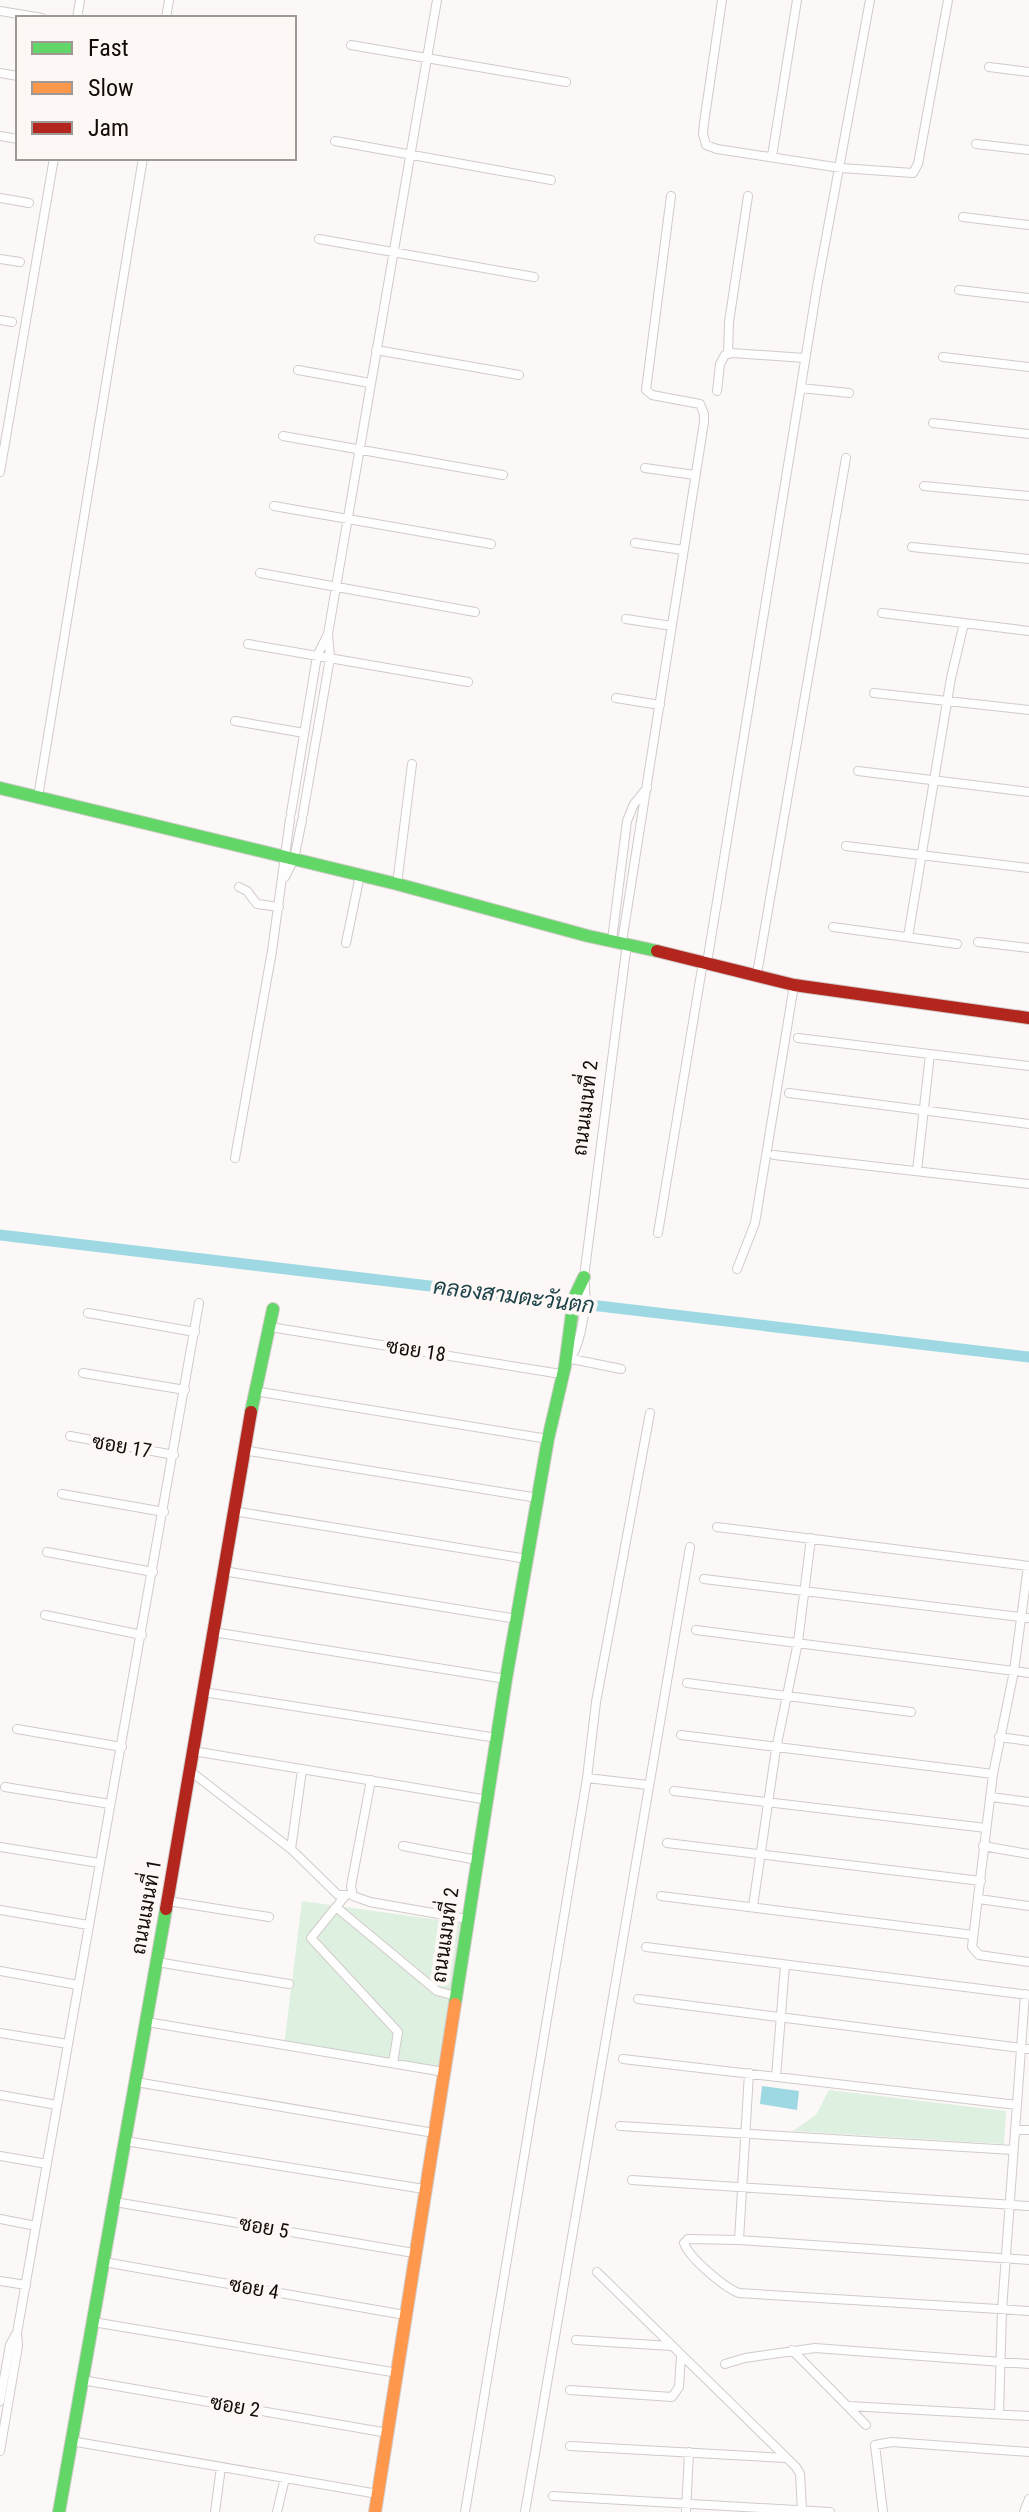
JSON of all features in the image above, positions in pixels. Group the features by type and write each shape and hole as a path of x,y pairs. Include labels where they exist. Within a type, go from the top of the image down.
{"street":[{"path":"235,1158 283,881 302,817 330,658 328,634 437,0"},
{"path":"722,0 703,134 706,145 841,168 913,173 921,153 948,0"},
{"path":"772,156 797,0"},
{"path":"658,1233 805,358 870,0"},
{"path":"0,11 30,16"},
{"path":"351,45 566,82"},
{"path":"989,67 1029,72"},
{"path":"335,141 551,180"},
{"path":"976,144 1029,150"},
{"path":"0,472 54,160"},
{"path":"38,797 143,160"},
{"path":"620,942 704,422 700,404 652,395 645,384 671,196"},
{"path":"717,391 720,364 728,354 729,322 748,196"},
{"path":"0,198 29,203"},
{"path":"963,217 1029,225"},
{"path":"319,239 534,277"},
{"path":"0,259 20,262"},
{"path":"959,290 1029,298"},
{"path":"0,320 12,322"},
{"path":"376,350 519,375"},
{"path":"728,354 805,358"},
{"path":"943,357 1029,367"},
{"path":"298,370 370,383"},
{"path":"801,388 849,393"},
{"path":"933,423 1029,434"},
{"path":"283,436 503,475"},
{"path":"757,974 846,458"},
{"path":"645,468 695,475"},
{"path":"924,486 1029,496"},
{"path":"274,506 491,544"},
{"path":"635,543 683,550"},
{"path":"912,547 1029,559"},
{"path":"260,573 475,612"},
{"path":"882,613 1029,631"},
{"path":"626,619 672,626"},
{"path":"908,937 964,623"},
{"path":"289,858 291,816 317,656 328,634"},
{"path":"248,644 468,682"},
{"path":"874,693 1029,710"},
{"path":"616,698 660,705"},
{"path":"235,721 304,733"},
{"path":"397,884 412,764"},
{"path":"858,771 1029,792"},
{"path":"620,942 627,821 634,804 647,787"},
{"path":"0,788 397,884 794,985 1029,1018"},
{"path":"846,846 1029,868"},
{"path":"346,943 360,875"},
{"path":"239,887 247,891 257,904 279,907"},
{"path":"833,927 957,944"},
{"name":"ถนนเมนที่ 2","path":"375,2512 506,1679 548,1439 584,1277 620,942"},
{"path":"978,942 1029,948"},
{"path":"737,1269 755,1223 794,985"},
{"path":"798,1038 1029,1066"},
{"path":"917,1171 930,1054"},
{"path":"789,1093 1029,1124"},
{"path":"774,1155 1029,1184"},
{"path":"0,2451 9,2345 17,2333 26,2285 199,1303"},
{"name":"ถนนเมนที่ 1","path":"59,2512 168,1901 243,1450 273,1309"},
{"path":"88,1313 195,1332"},
{"name":"ซอย 18","path":"270,1327 621,1369"},
{"path":"83,1373 185,1390"},
{"path":"254,1391 548,1439"},
{"path":"465,2512 587,1778 596,1702 650,1413"},
{"name":"ซอย 17","path":"70,1436 174,1455"},
{"path":"243,1450 538,1498"},
{"path":"62,1494 164,1512"},
{"path":"233,1511 527,1559"},
{"path":"717,1527 1029,1566 1025,1618 993,1774 972,1947 979,1955 1029,1962"},
{"path":"753,1906 776,1749 798,1642 811,1538"},
{"path":"525,2512 690,1547"},
{"path":"47,1552 153,1572"},
{"path":"223,1571 517,1619"},
{"path":"704,1579 1025,1618"},
{"path":"45,1615 142,1635"},
{"path":"696,1630 1029,1673"},
{"path":"213,1632 506,1679"},
{"path":"687,1683 911,1712"},
{"path":"203,1692 497,1738"},
{"path":"17,1729 122,1747"},
{"path":"681,1735 993,1774"},
{"path":"999,1737 1029,1741"},
{"path":"193,1751 488,1800"},
{"path":"291,1849 302,1770"},
{"path":"190,1771 291,1849 338,1895 348,1894 356,1899 467,1919"},
{"path":"587,1778 648,1785"},
{"path":"371,1780 348,1894 311,1938 398,2032 393,2063"},
{"path":"5,1787 110,1804"},
{"path":"674,1791 986,1828"},
{"path":"991,1797 1029,1802"},
{"path":"667,1843 981,1881"},
{"path":"403,1846 477,1860"},
{"path":"983,1846 1029,1854"},
{"path":"0,1847 99,1863"},
{"path":"661,1896 973,1935"},
{"path":"979,1899 1029,1906"},
{"path":"168,1901 269,1917"},
{"path":"336,1907 437,1991 456,1996"},
{"path":"0,1910 88,1925"},
{"path":"646,1947 1027,1995 1025,2048 1009,2205 999,2414"},
{"path":"157,1962 289,1984"},
{"path":"776,2077 785,1965"},
{"path":"0,1971 78,1985"},
{"path":"638,1999 1025,2048"},
{"path":"147,2022 444,2072"},
{"path":"0,2033 68,2044"},
{"path":"623,2059 1017,2105"},
{"path":"739,2240 749,2073"},
{"path":"136,2082 434,2133"},
{"path":"0,2095 57,2105"},
{"path":"620,2126 1013,2150"},
{"path":"1015,2130 1029,2130"},
{"path":"125,2141 424,2189"},
{"path":"0,2156 47,2164"},
{"path":"632,2180 1029,2206"},
{"name":"ซอย 5","path":"115,2202 414,2253"},
{"path":"0,2219 36,2226"},
{"path":"1029,2260 739,2240 696,2238 684,2243 686,2251 731,2290 739,2293 1029,2311"},
{"name":"ซอย 4","path":"104,2262 405,2315"},
{"path":"597,2272 787,2458 800,2474 802,2510"},
{"path":"0,2281 26,2285"},
{"path":"93,2322 398,2373"},
{"path":"576,2340 672,2346"},
{"path":"725,2364 745,2358 815,2348 1029,2364"},
{"path":"792,2350 866,2425"},
{"path":"570,2390 672,2397 679,2387 681,2356"},
{"name":"ซอย 2","path":"82,2380 388,2433"},
{"path":"849,2406 1029,2416"},
{"path":"71,2441 378,2494"},
{"path":"883,2512 875,2445 892,2442 1029,2452"},
{"path":"570,2446 787,2458"},
{"path":"686,2508 689,2452"},
{"path":"215,2512 221,2467"},
{"path":"277,2512 285,2478"},
{"path":"553,2496 686,2508 830,2512"},
{"path":"1024,2512 1029,2499"}],"green space":[{"path":"302,1901 468,1924 444,2070 284,2046"},
{"path":"829,2090 1006,2111 1004,2144 793,2131 816,2115"}],"water":[{"path":"762,2086 799,2091 797,2110 760,2104"}],"waterway":[{"name":"คลองสามตะวันตก","path":"0,1235 1029,1357"}],"traffic: fast":[{"path":"0,788 397,884 588,936 657,951"},
{"path":"455,2004 506,1679 548,1439 565,1366 574,1298 584,1277"},
{"path":"251,1412 273,1309"},
{"path":"59,2512 166,1909"}],"traffic: slow":[{"path":"375,2512 455,2004"}],"traffic: jam":[{"path":"657,951 794,985 1029,1018"},
{"path":"166,1909 251,1412"}]}
